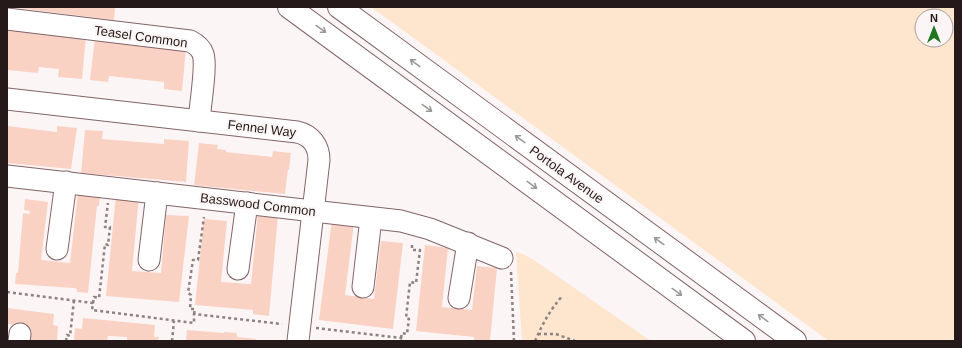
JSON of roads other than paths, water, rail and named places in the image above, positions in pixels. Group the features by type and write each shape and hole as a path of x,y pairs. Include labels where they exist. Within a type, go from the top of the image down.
{"main road":[{"path":"289,7 744,341"},
{"name":"Portola Avenue","path":"339,7 795,341"}],"street":[{"name":"Teasel Common","path":"7,19 190,41 196,44 201,50 204,60 199,120"},
{"name":"Fennel Way","path":"7,99 297,132 309,137 317,147 319,155 313,211 306,334"},
{"name":"Basswood Common","path":"7,176 401,221 468,244 506,265"},
{"path":"57,250 66,182"},
{"path":"149,260 157,193"},
{"path":"238,269 247,203"},
{"path":"364,287 371,218"},
{"path":"459,298 468,244"}]}
